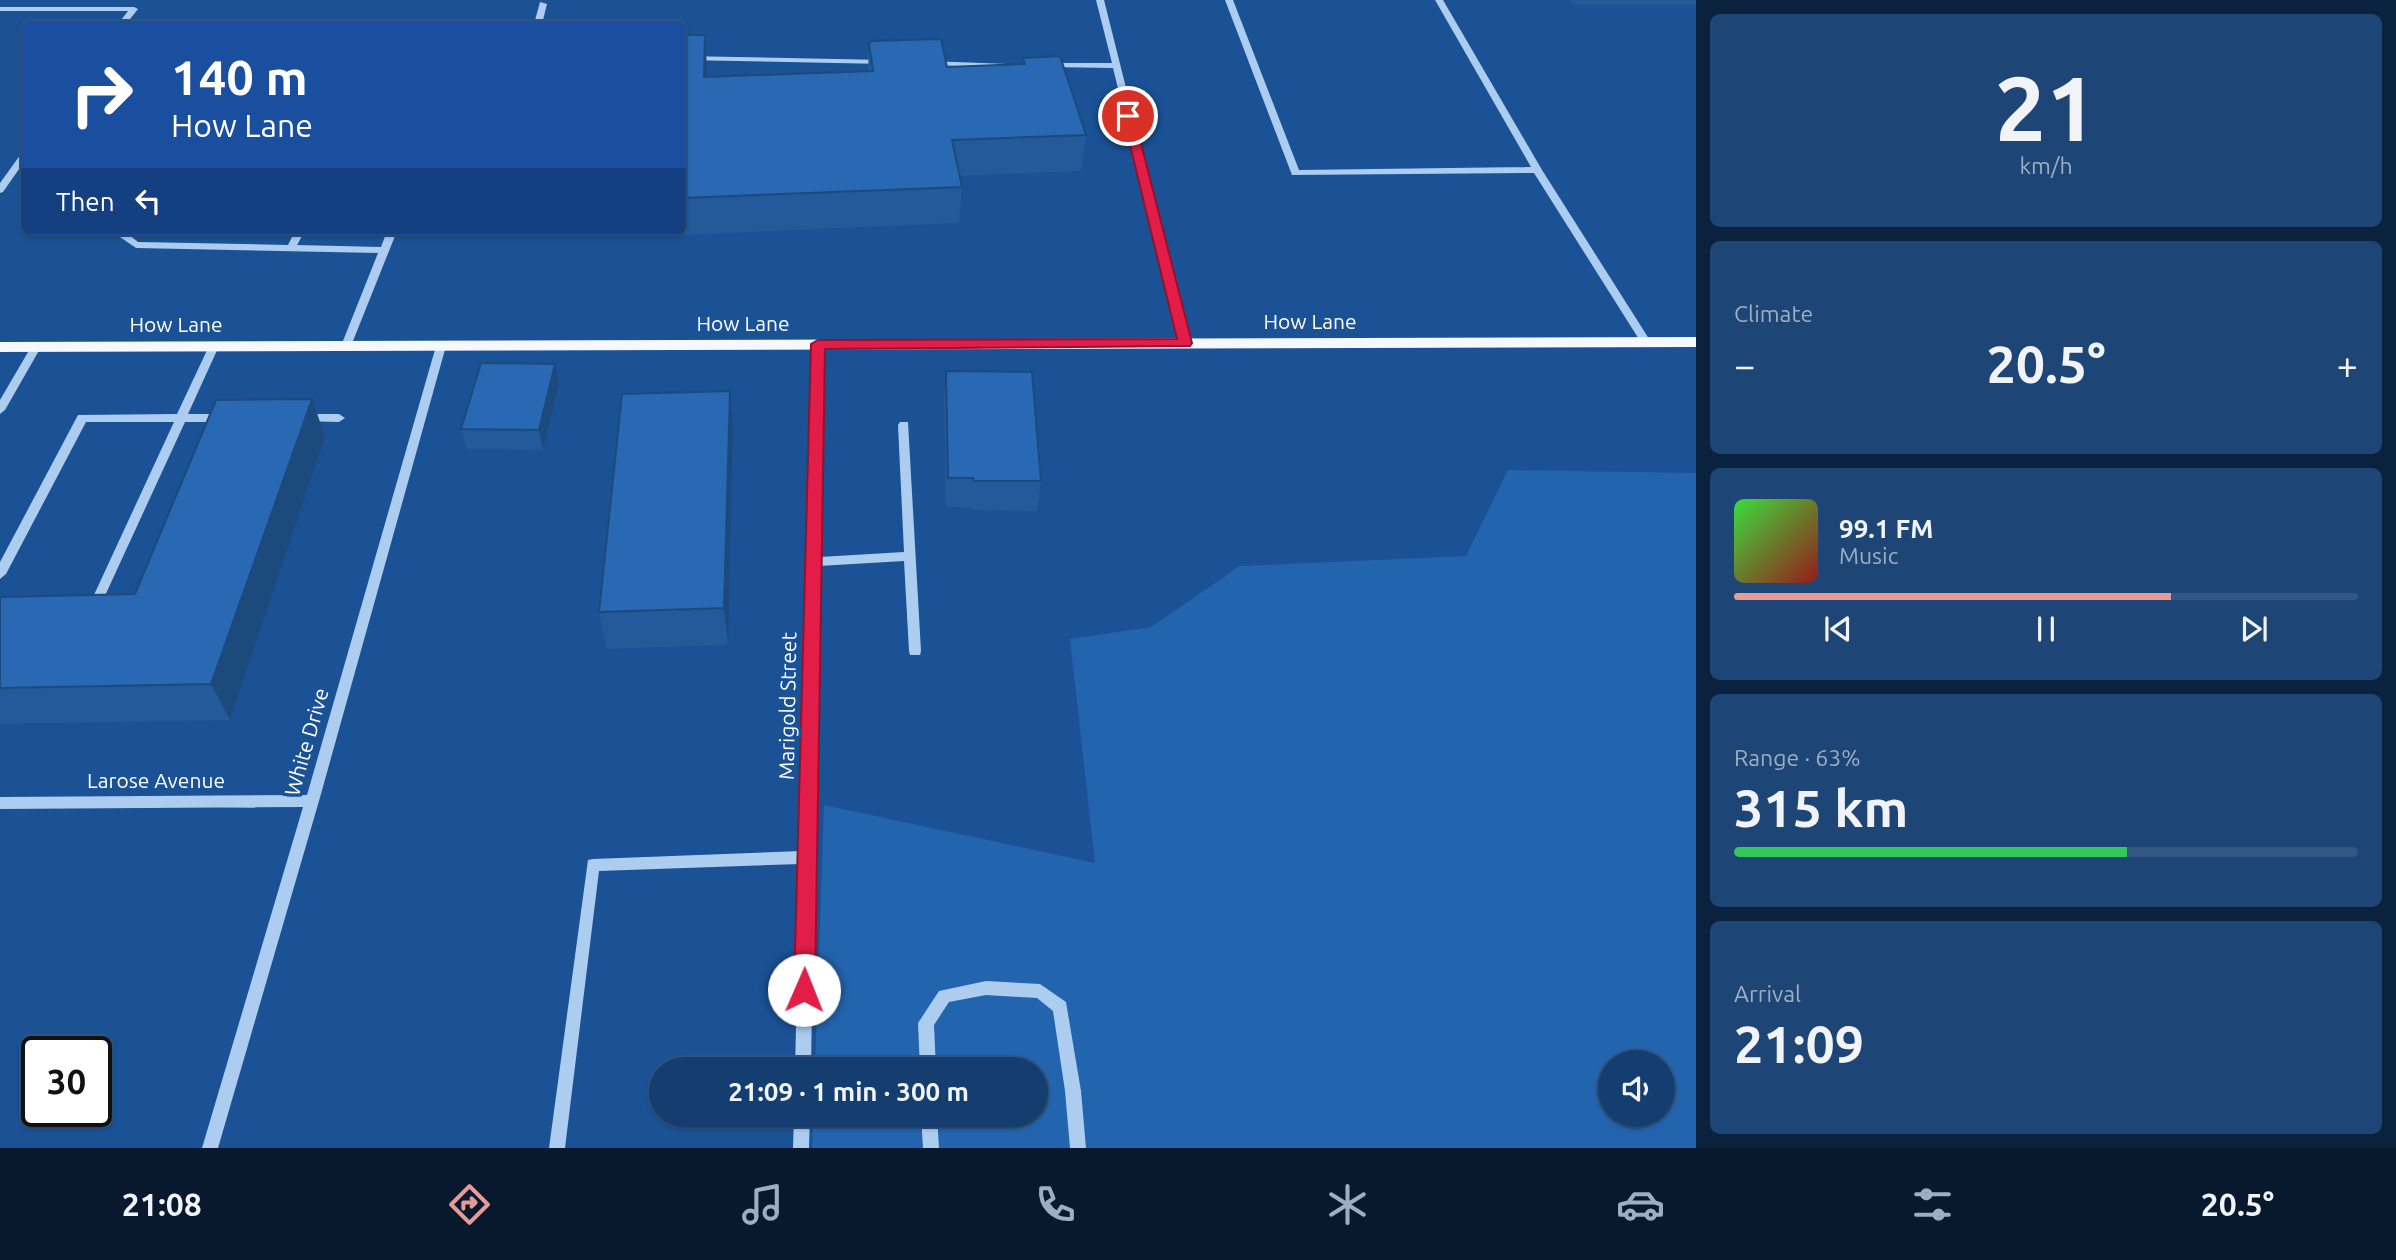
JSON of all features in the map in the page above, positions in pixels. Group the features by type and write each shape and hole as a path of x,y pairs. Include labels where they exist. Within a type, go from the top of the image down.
{"main road":[{"name":"How Lane","path":"0,347 1696,342"}],"street":[{"path":"1100,0 1185,343"},
{"path":"1439,0 1538,170"},
{"path":"539,21 543,4"},
{"path":"0,9 134,9 124,21"},
{"path":"686,58 894,62"},
{"path":"921,63 1017,66"},
{"path":"1040,66 1116,65"},
{"path":"0,190 21,160"},
{"path":"123,235 136,245 384,250"},
{"path":"291,248 297,235"},
{"path":"346,346 390,235"},
{"name":"Marigold Street","path":"803,1057 818,344"},
{"path":"76,618 89,619 214,346"},
{"name":"White Drive","path":"210,1148 312,802 441,346"},
{"path":"0,410 36,347"},
{"path":"0,574 82,418 235,418"},
{"path":"287,418 339,418"},
{"path":"904,425 915,652"},
{"path":"814,562 910,556"},
{"name":"Larose Avenue","path":"0,803 312,802"},
{"path":"927,1057 926,1023 944,996 986,988 1040,991 1060,1007 1073,1091 1078,1148"},
{"path":"801,1148 802,1127"},
{"path":"930,1127 931,1148"}],"lane":[{"path":"1229,0 1295,173 1538,170 1646,342"},
{"path":"558,1148 593,865 807,857"}],"shaded area":[{"path":"1508,470 1696,473 1696,1148 812,1148 813,1127 1048,1127 1048,1057 815,1057 824,805 1095,863 1070,639 1151,627 1240,566 1466,556"}],"building":[{"path":"686,35 705,35 704,77 873,71 869,43 872,41 941,39 947,67 1025,64 1023,58 1060,56 1086,135 952,140 962,187 686,198"},
{"path":"481,363 555,364 539,430 461,429"},
{"path":"946,371 1032,372 1041,481 974,481 973,478 948,478"},
{"path":"730,391 724,608 599,612 622,394"},
{"path":"312,399 211,684 0,688 0,597 135,594 216,400"}],"route":[{"path":"804,990 818,344 1185,343 1128,116"}]}
